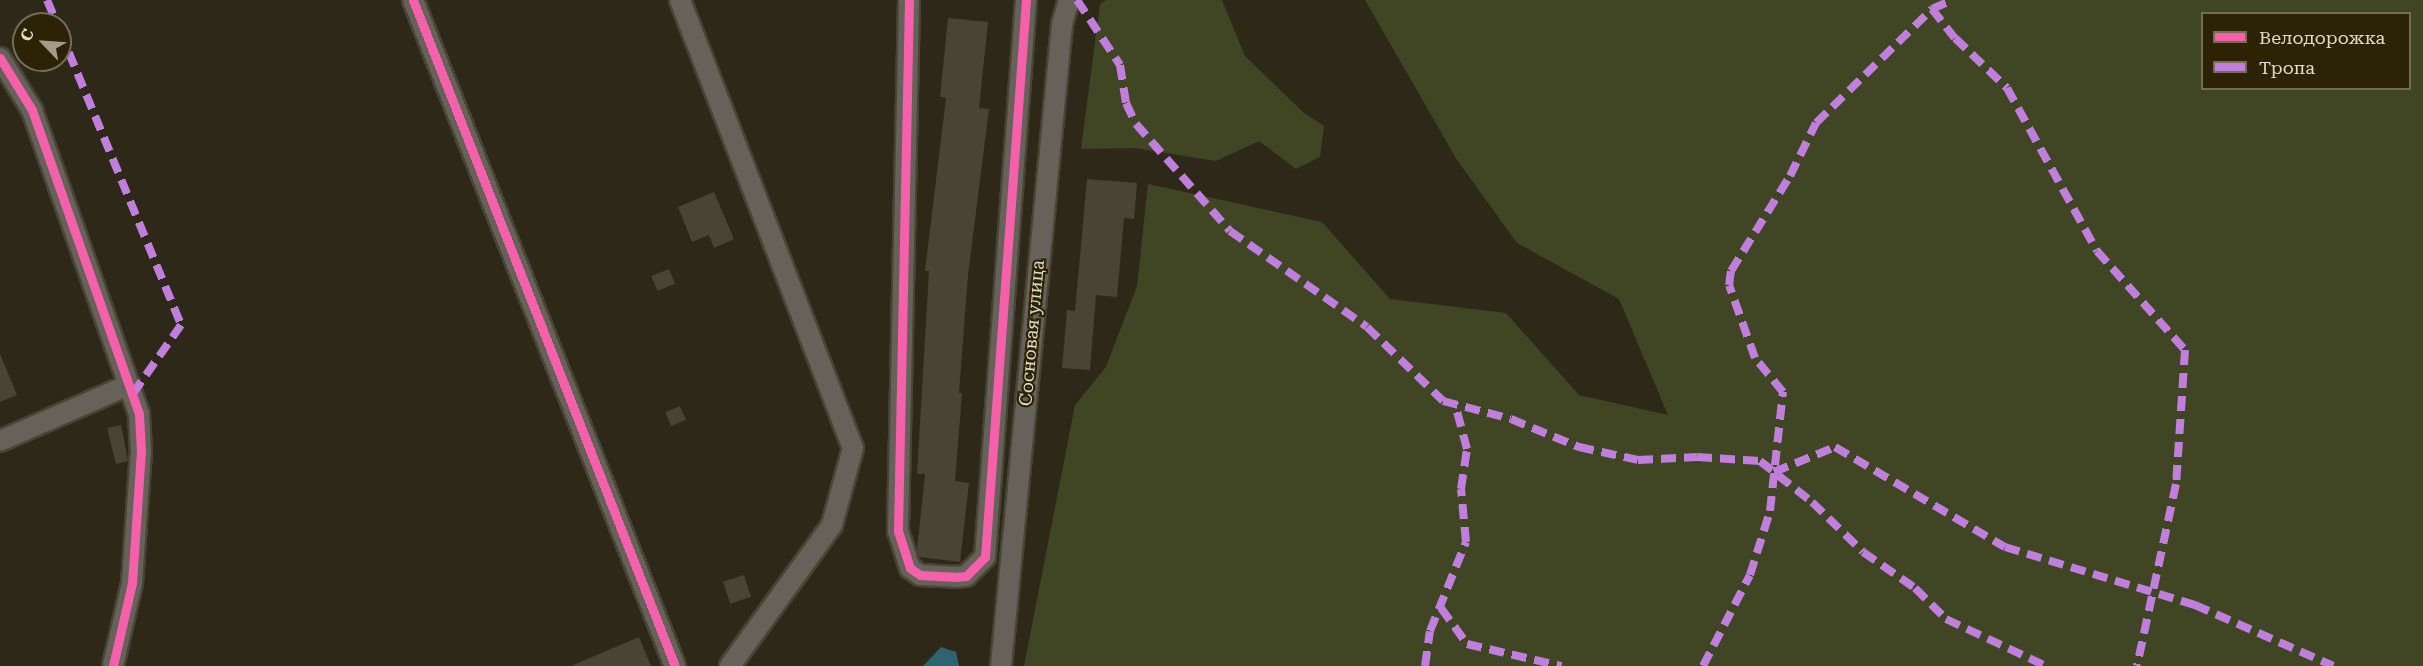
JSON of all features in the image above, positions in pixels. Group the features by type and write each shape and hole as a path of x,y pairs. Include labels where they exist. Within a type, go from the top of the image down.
{"street":[{"path":"413,0 675,666"},
{"path":"680,0 853,448 832,525 730,666"},
{"path":"909,0 898,531 910,568 920,576 954,577 966,576 985,557 1026,0"},
{"name":"Сосновая улица","path":"1001,666 1062,24 1069,0"},
{"path":"0,58 32,110 139,414 141,451 132,583 113,666"},
{"path":"0,441 129,386"}],"green space":[{"path":"1106,0 1222,0 1245,56 1304,113 1324,126 1320,157 1296,169 1259,141 1216,161 1135,148 1081,149 1100,4"},
{"path":"1365,0 2423,0 2423,666 1024,666 1075,405 1106,367 1137,286 1148,184 1322,222 1390,299 1506,313 1579,395 1668,415 1619,299 1517,243 1457,160"}],"water":[{"path":"941,647 956,652 959,666 923,666"}],"building":[{"path":"948,18 988,22 979,108 989,109 968,275 959,393 962,393 955,481 969,483 960,562 919,557 917,550 925,474 917,474 929,271 925,271 946,98 940,97"},
{"path":"1087,179 1137,183 1134,219 1124,218 1117,297 1096,295 1090,370 1062,368 1067,310 1075,311"},
{"path":"714,192 734,239 714,248 709,235 692,242 678,207"},
{"path":"669,269 675,284 657,291 651,276"},
{"path":"0,354 17,395 0,402"},
{"path":"680,406 686,420 671,426 665,412"},
{"path":"121,425 128,461 116,464 107,428"},
{"path":"744,575 751,597 730,604 723,582"},
{"path":"639,637 651,666 571,666"}],"marked path":[{"path":"47,0 52,12"},
{"path":"1077,0 1120,65 1126,103 1136,124 1230,231 1367,327 1443,401 1511,419 1579,447 1638,460 1697,457 1760,461 1812,502 1863,552 1915,588 1946,619 2046,666"},
{"path":"1703,666 1750,575 1770,511 1783,392 1755,358 1729,285 1731,271 1790,176 1816,123 1932,9 1952,0"},
{"path":"1932,9 1955,38 2007,88 2097,251 2185,350 2176,484 2137,666"},
{"path":"72,60 181,325 132,395"},
{"path":"1425,666 1430,631 1466,542 1461,489 1467,449 1455,404"},
{"path":"1774,472 1835,447 2005,547 2195,605 2333,666"},
{"path":"1441,608 1467,644 1561,666"}],"cycle path":[{"path":"413,0 675,666"},
{"path":"909,0 898,531 910,568 920,575 954,577 966,576 985,557 1026,0"},
{"path":"0,58 32,110 139,414 141,451 132,583 113,666"}]}
